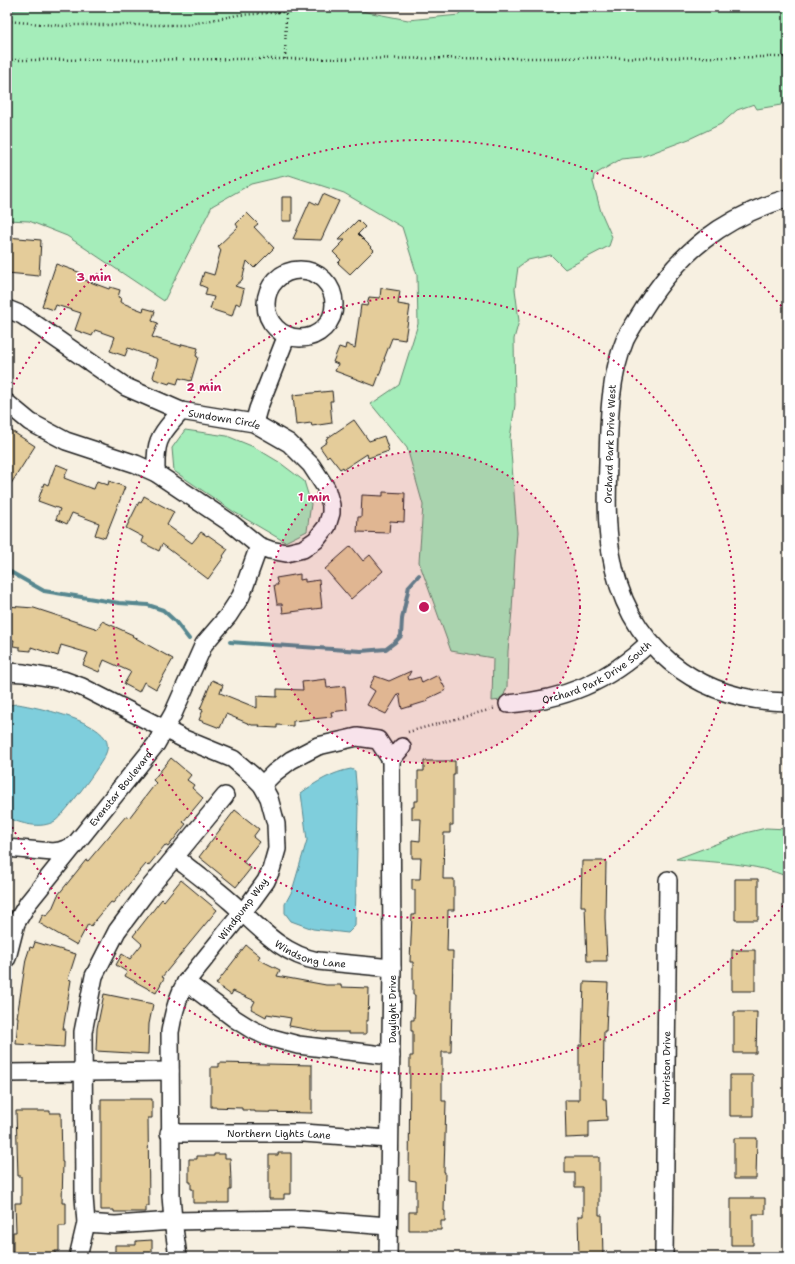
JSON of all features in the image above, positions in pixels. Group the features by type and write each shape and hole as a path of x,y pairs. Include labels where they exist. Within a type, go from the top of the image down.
{"street":[{"name":"Orchard Park Drive West","path":"649,643 630,614 622,596 614,569 609,540 609,424 612,388 617,363 626,339 648,302 669,274 692,249 725,225 755,210 788,198"},
{"name":"Sundown Circle","path":"7,309 22,315 126,387 181,411 254,423 289,443 312,465 326,488 331,505 331,513 327,526 316,540 303,549 286,553 276,552 259,546 232,524 156,473 136,464 66,441 30,422 7,403"},
{"path":"254,423 258,408 287,335"},
{"path":"156,473 159,442 164,432 181,411"},
{"path":"165,729 204,644 228,616 241,596 259,546"},
{"name":"Orchard Park Drive South","path":"508,704 545,700 577,690 593,683 621,667 649,643 675,666 708,686 744,698 767,702 788,702"},
{"name":"Windpump Way","path":"7,672 24,673 63,680 82,687 124,710 182,738 233,759 262,785 274,811 278,838 277,849 275,859 266,881 186,982 172,1017 170,1032 171,1195 172,1221 178,1257"},
{"name":"Evenstar Boulevard","path":"7,958 14,928 22,912 150,753 165,729"},
{"path":"262,785 274,773 291,760 318,746 357,737 378,740 391,760 405,740"},
{"name":"Daylight Drive","path":"388,1257 392,968 391,760"},
{"path":"78,1257 86,1223 84,1197 82,1071 83,1032 94,976 117,931 146,892 176,858 225,796"},
{"path":"7,848 53,852 74,846"},
{"name":"Windsong Lane","path":"176,858 231,902 241,913 278,945 306,959 332,963 392,968"},
{"name":"Norriston Drive","path":"664,1257 668,880"},
{"path":"186,982 235,1019 268,1037 298,1045 391,1056"},
{"path":"7,1073 170,1071"},
{"name":"Northern Lights Lane","path":"170,1133 303,1133 389,1139"},
{"path":"86,1223 115,1225 172,1221 300,1219 388,1226"}],"path":[{"path":"7,21 63,26 186,25 238,15 286,11 351,9 353,7"},
{"path":"285,59 286,11"},
{"path":"7,60 788,57"},
{"path":"405,740 508,704"}],"green space":[{"path":"62,7 119,7 130,10 139,7 341,7 408,20 459,15 460,7 788,7 788,97 781,105 757,109 754,104 737,110 721,124 689,139 641,157 621,159 594,175 593,182 601,212 612,237 609,246 565,269 551,255 528,260 518,267 515,289 519,321 514,339 515,405 510,438 517,533 508,651 507,687 502,700 492,701 493,658 451,651 419,562 423,505 407,448 371,404 399,385 418,324 417,275 402,227 344,193 289,175 251,184 212,206 164,301 67,236 29,221 7,220 7,10"},
{"path":"185,430 227,436 254,447 279,462 304,481 311,504 307,531 285,542 234,512 174,471 172,448"},
{"path":"766,828 788,829 788,877 776,872 748,866 676,859 745,833"}],"water":[{"path":"7,7 62,7 7,10"},
{"path":"18,704 39,708 78,720 98,731 107,742 106,753 90,778 60,817 49,824 31,825 7,818 7,705"},
{"path":"351,769 355,771 358,808 355,926 348,933 313,929 291,921 285,913 285,904 292,891 307,840 301,793 325,778 338,772"}],"building":[{"path":"323,194 339,201 321,240 293,239 310,201 318,205"},
{"path":"282,197 292,197 292,221 282,221"},
{"path":"247,213 258,224 254,227 274,248 254,268 247,261 242,280 235,286 244,289 240,305 236,303 232,316 210,309 214,297 205,295 207,288 200,285 204,272 214,275 221,250 218,246 238,227 236,224"},
{"path":"358,220 365,227 358,234 374,250 350,274 338,263 341,260 333,252 345,240 338,240"},
{"path":"7,237 41,240 39,276 7,273"},
{"path":"56,264 84,274 82,279 109,289 110,287 120,290 118,297 121,298 120,302 143,311 144,308 155,311 152,321 158,323 152,337 181,346 182,344 198,348 196,356 198,357 191,381 179,378 177,384 170,382 169,384 154,379 153,377 158,359 128,348 125,356 110,351 115,337 95,330 92,336 75,330 81,313 56,305 54,310 42,306"},
{"path":"381,288 400,291 398,304 410,306 405,340 392,338 375,386 335,371 338,364 333,362 339,347 345,349 346,344 355,348 361,305 367,306 369,297 380,298"},
{"path":"332,391 333,401 330,401 332,423 312,426 311,423 296,425 293,395"},
{"path":"354,420 369,441 384,436 389,451 368,458 367,454 344,469 343,467 340,469 329,455 327,457 320,447 327,442 326,439"},
{"path":"7,428 35,446 7,490"},
{"path":"56,464 68,469 64,478 90,488 94,489 97,481 108,485 109,481 125,487 105,538 95,535 99,523 72,513 67,524 56,519 60,509 38,501 44,483 48,485"},
{"path":"383,492 405,493 404,522 390,521 389,533 357,532 358,517 361,517 362,495 383,496"},
{"path":"144,496 174,512 167,525 192,543 201,532 228,549 208,579 162,544 159,551 141,542 143,537 126,528 139,502 141,503"},
{"path":"351,546 363,561 370,555 383,571 351,599 325,569"},
{"path":"300,574 300,580 305,579 305,582 319,580 322,608 283,613 282,604 277,604 274,585 278,585 276,578"},
{"path":"7,606 34,608 98,629 102,621 133,635 132,636 173,659 156,689 144,682 139,692 124,684 131,672 104,660 99,672 83,665 88,653 61,645 58,656 31,647 31,651 20,650 20,647 13,646 14,640 7,640"},
{"path":"411,671 408,677 409,680 420,677 422,683 438,675 446,690 427,699 428,701 402,709 399,693 386,714 367,705 375,691 369,687 375,676 389,681"},
{"path":"326,679 327,688 345,686 347,710 331,712 332,717 293,721 293,726 277,725 277,728 259,727 260,725 252,725 226,714 220,728 199,720 203,710 200,709 212,680 223,685 220,693 257,708 257,696 277,697 277,689 303,690 302,682"},
{"path":"171,758 191,775 187,780 194,785 192,788 203,798 183,822 186,824 168,847 165,845 148,866 146,864 91,926 88,924 77,945 39,923 43,914 46,916 52,909 58,895 86,860 88,861 126,816 129,818 156,783 153,780"},
{"path":"424,761 455,761 455,774 453,774 453,825 450,825 450,833 444,833 443,879 454,879 454,910 448,910 447,951 453,951 451,1052 442,1052 442,1101 446,1101 444,1172 445,1221 441,1221 441,1230 409,1230 409,1212 416,1212 416,1181 409,1180 410,1056 413,1056 413,1031 411,1031 411,1020 414,1020 415,995 413,995 413,962 410,962 412,915 415,915 415,890 412,890 412,879 420,879 421,858 412,858 412,840 420,841 421,819 412,819 412,807 414,807 414,801 418,801 418,771 424,771"},
{"path":"235,810 259,829 253,837 259,842 243,862 251,868 236,887 199,857"},
{"path":"582,861 606,861 605,918 607,961 587,961 585,906 581,906"},
{"path":"735,879 758,879 758,920 735,920"},
{"path":"181,880 217,910 162,977 164,978 156,993 125,976 127,972 116,965 122,954 130,959 142,944 133,936 162,899 164,901"},
{"path":"35,942 76,954 68,979 71,980 63,1029 65,1029 64,1047 16,1044 17,1017 26,959 30,947 33,948"},
{"path":"246,945 260,956 258,959 280,970 277,976 326,985 341,985 341,987 369,988 366,1034 349,1034 349,1032 322,1032 289,1026 291,1018 267,1014 266,1017 251,1009 255,1001 233,991 231,995 216,984"},
{"path":"732,950 755,950 755,991 732,991"},
{"path":"584,982 608,983 606,1031 604,1031 603,1099 606,1099 607,1120 589,1121 589,1137 566,1138 565,1100 579,1100 579,1045 582,1045"},
{"path":"104,994 153,1004 149,1024 148,1054 96,1051 97,1028"},
{"path":"734,1012 757,1012 756,1053 734,1053"},
{"path":"219,1063 312,1065 312,1113 255,1112 242,1110 242,1108 211,1107 211,1067 219,1067"},
{"path":"730,1075 753,1075 753,1116 730,1116"},
{"path":"101,1099 152,1099 152,1118 148,1118 149,1206 146,1206 146,1212 114,1212 114,1210 101,1210"},
{"path":"16,1111 50,1111 50,1113 61,1113 63,1162 62,1203 66,1203 66,1226 59,1226 59,1251 55,1251 55,1257 13,1257 13,1232 16,1232 15,1203 21,1203 21,1176 18,1176"},
{"path":"734,1138 757,1138 756,1179 734,1179"},
{"path":"278,1153 291,1153 291,1194 284,1194 284,1199 269,1199 269,1155 278,1155"},
{"path":"214,1154 225,1154 225,1158 230,1158 231,1190 229,1190 229,1203 193,1203 193,1189 191,1189 191,1182 189,1182 189,1159 197,1159 197,1156 214,1156"},
{"path":"565,1157 599,1157 599,1215 602,1215 603,1257 579,1257 578,1216 583,1216 583,1187 575,1187 575,1173 565,1173"},
{"path":"731,1198 765,1198 765,1214 753,1214 753,1245 731,1245"},
{"path":"152,1240 152,1257 115,1257 115,1245 136,1245 136,1241"}],"waterway":[{"path":"7,570 44,591 119,603 148,605 163,610 175,621 189,639"},
{"path":"230,642 361,651 386,649 401,636 402,619 409,586 419,575"}]}
